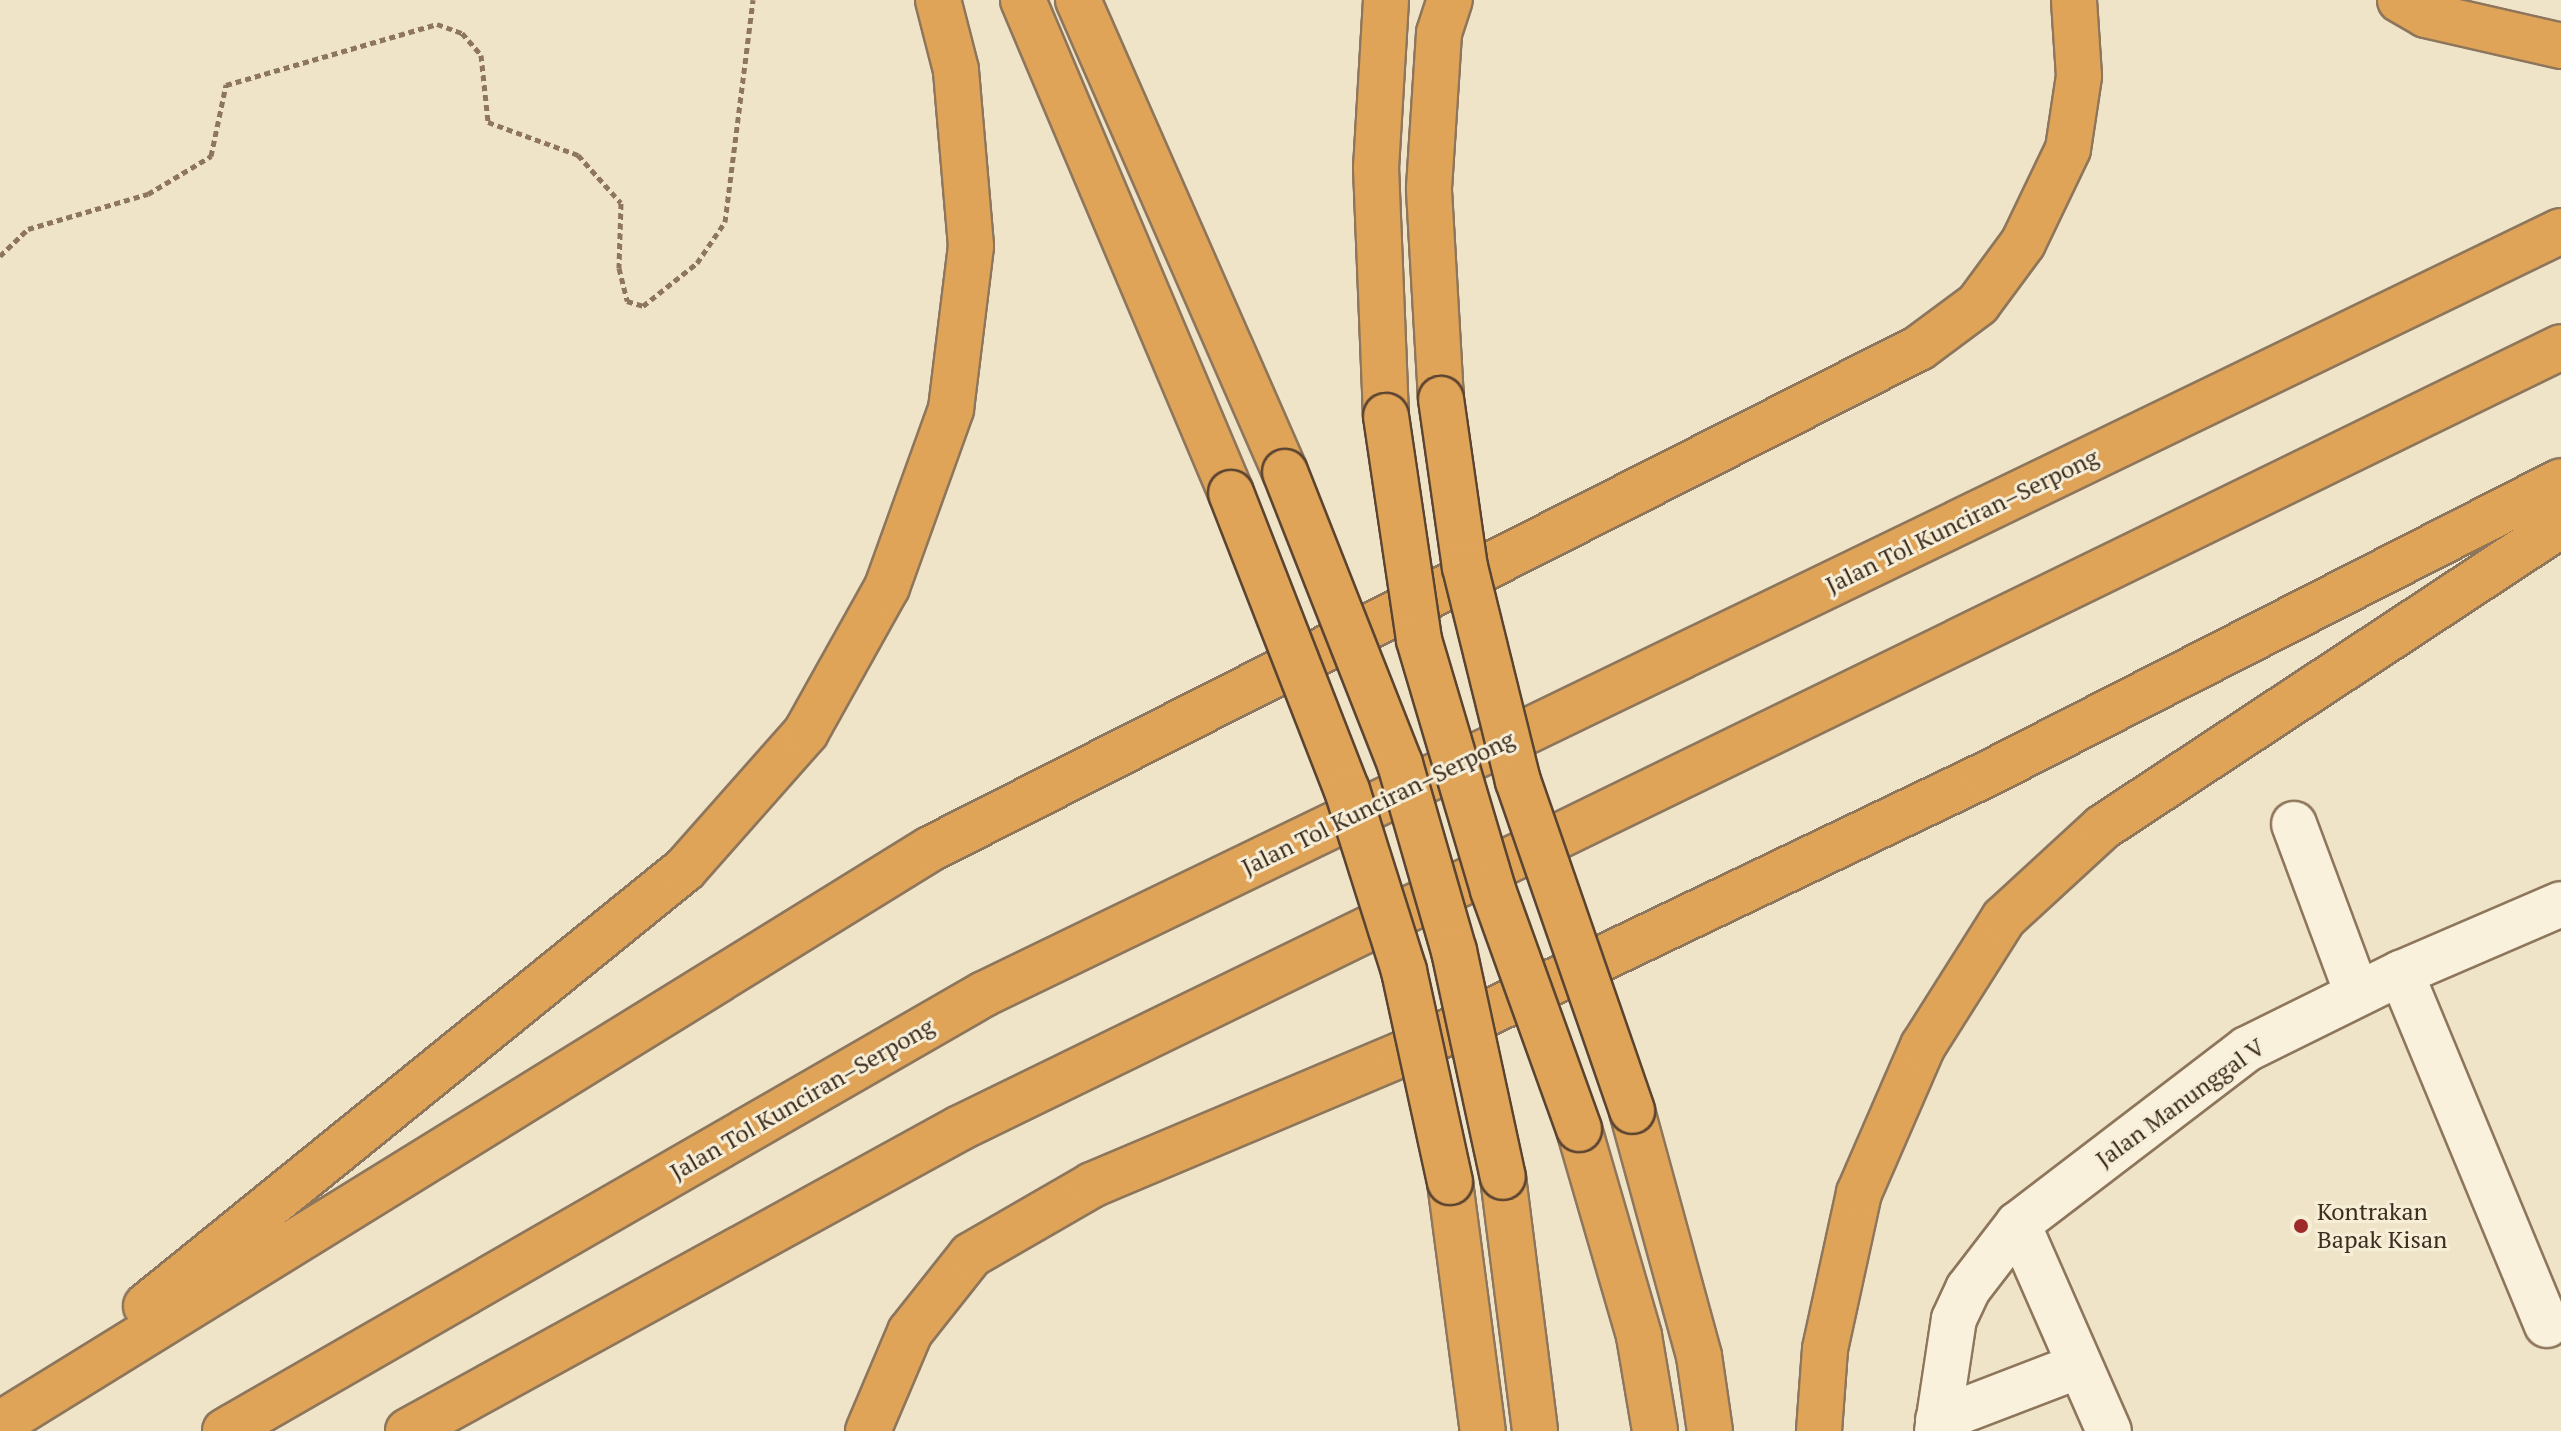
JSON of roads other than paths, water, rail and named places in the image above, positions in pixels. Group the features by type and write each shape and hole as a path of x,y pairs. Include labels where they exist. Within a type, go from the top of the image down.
{"highway":[{"path":"0,1424 685,869 806,732 887,587 951,409 971,246 956,70 938,0"},
{"path":"1023,0 1231,493 1366,851 1404,971 1450,1182 1483,1431"},
{"path":"1078,0 1285,472 1400,764 1454,951 1503,1177 1535,1431"},
{"path":"1386,0 1376,167 1386,416 1419,640 1493,890 1579,1129 1639,1336 1655,1431"},
{"path":"1450,0 1439,33 1429,188 1441,399 1465,567 1518,781 1632,1111 1699,1356 1710,1431"},
{"path":"0,1424 930,849 1919,348 1978,304 2023,243 2068,149 2079,76 2074,0"},
{"path":"2400,0 2426,15 2561,46"},
{"name":"Jalan Tol Kunciran–Serpong","path":"225,1431 984,994 2561,231"},
{"path":"408,1431 960,1128 2561,347"},
{"path":"868,1431 910,1332 971,1255 1092,1185 1400,1055 1973,781 2561,481"},
{"path":"1819,1431 1825,1349 1859,1193 1923,1046 2004,918 2103,827 2561,525"}],"street":[{"path":"2294,824 2357,993"},
{"name":"Jalan Manunggal V","path":"1938,1425 1954,1319 1968,1289 2018,1224 2247,1049 2357,993 2561,904"},
{"path":"2401,973 2547,1325"},
{"path":"2018,1224 2109,1431"},
{"path":"1938,1425 2079,1366"}],"place":[{"name":"Kontrakan Bapak Kisan","path":"2301,1226"}]}
